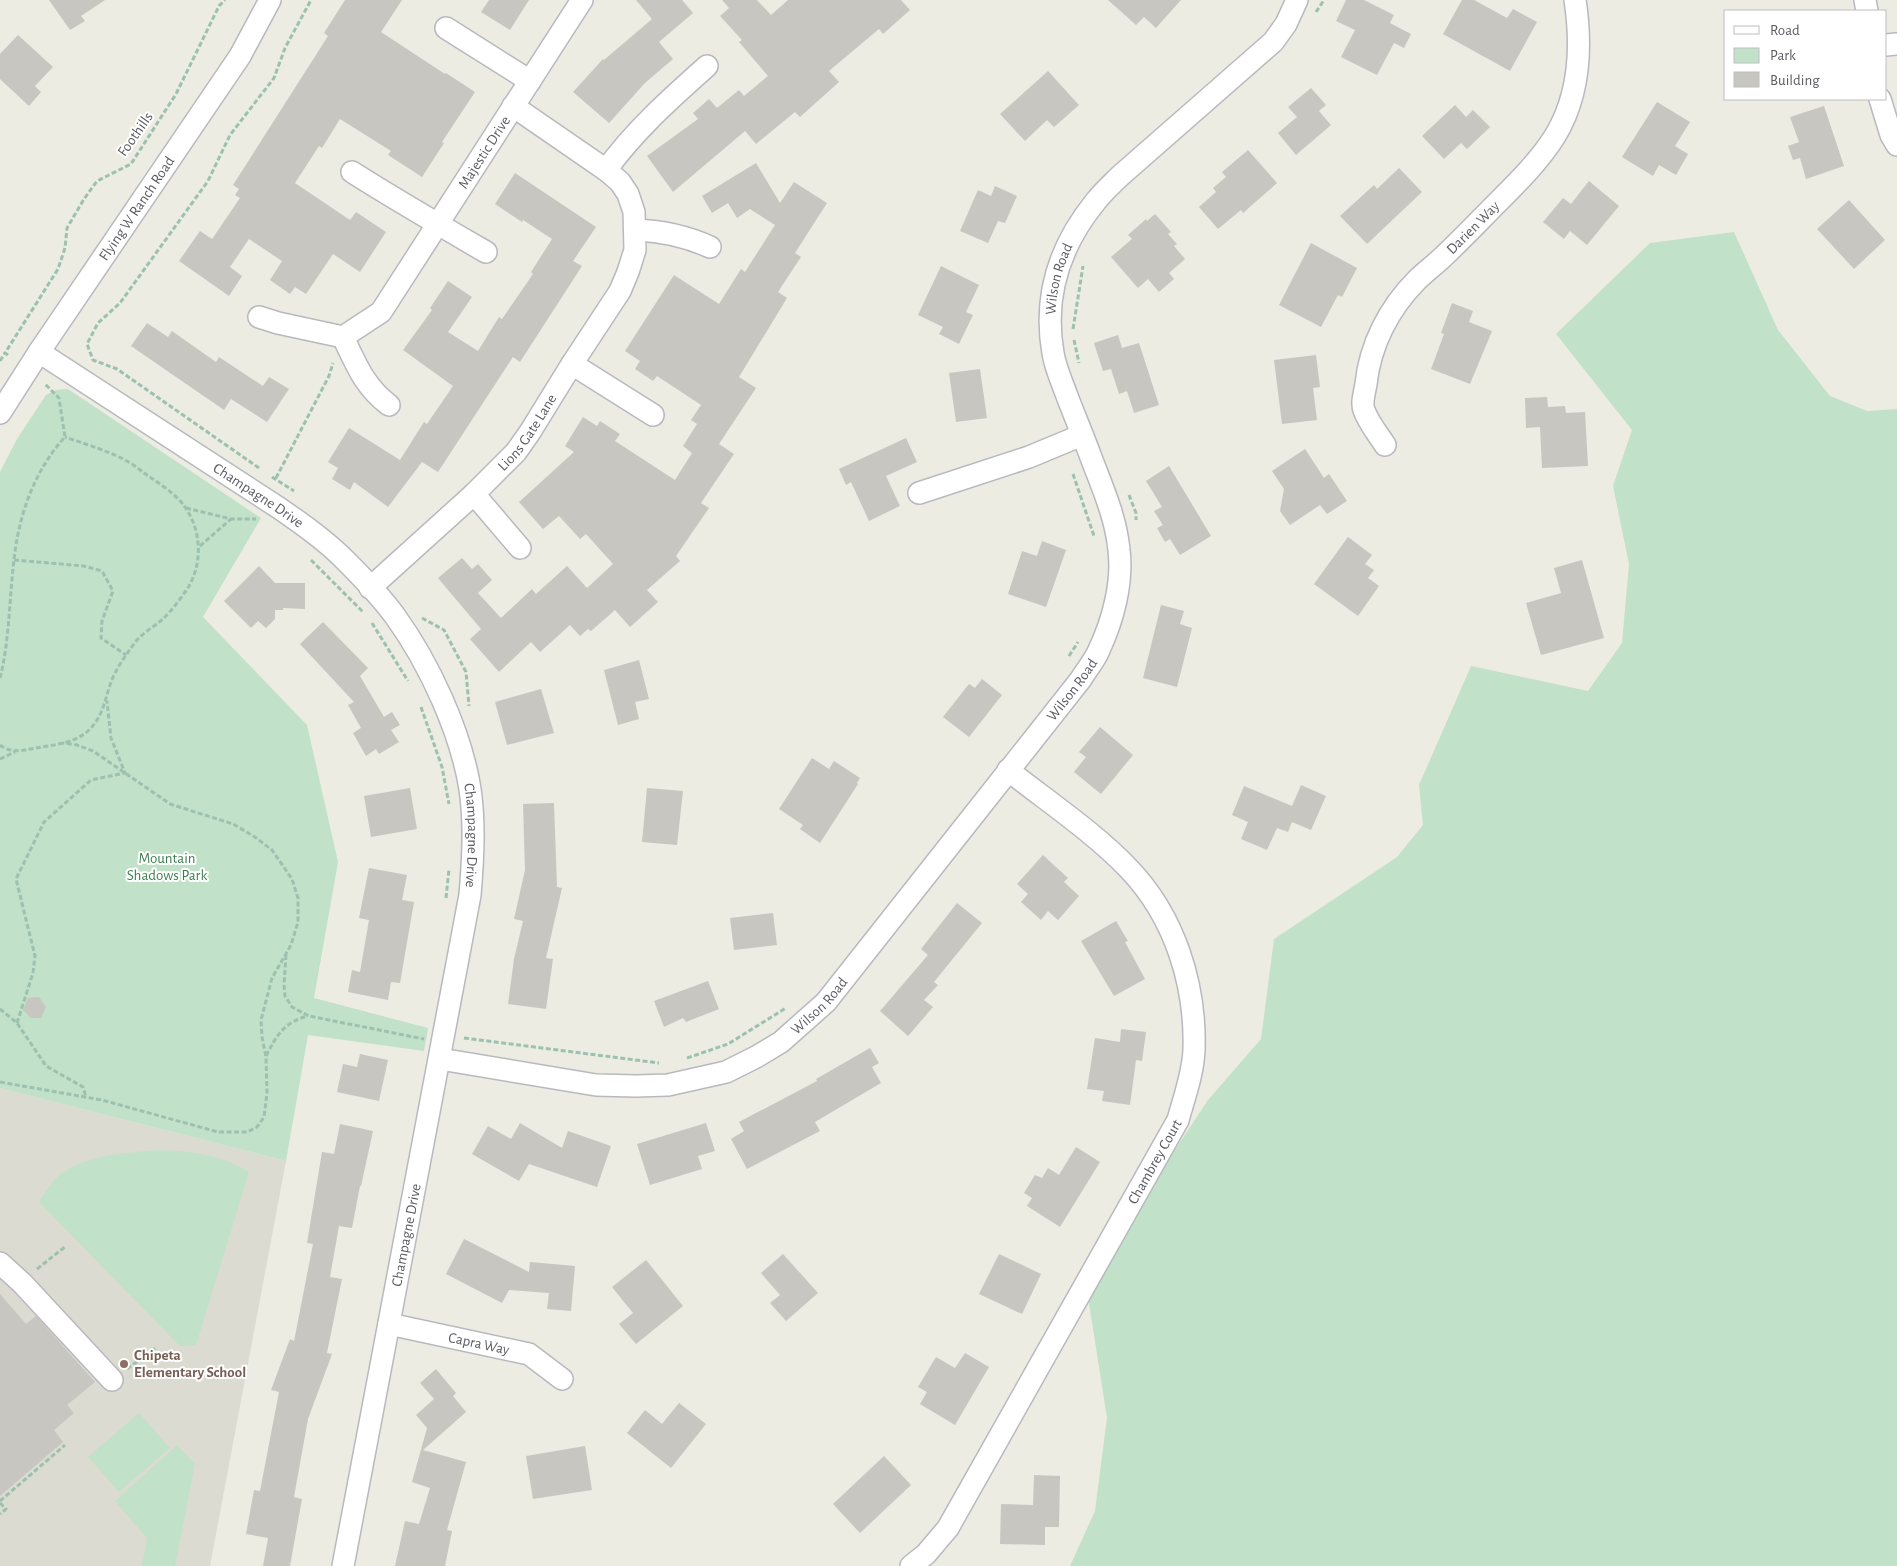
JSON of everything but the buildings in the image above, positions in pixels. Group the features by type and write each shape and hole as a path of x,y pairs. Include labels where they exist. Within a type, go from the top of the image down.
{"street":[{"name":"Flying W Ranch Road","path":"0,413 39,352 240,56 270,0"},
{"name":"Majestic Drive","path":"343,337 381,312 582,0"},
{"name":"Wilson Road","path":"450,1061 596,1085 668,1085 726,1072 756,1057 781,1042 826,1002 1086,672 1099,651 1115,603 1119,551 1108,500 1060,378 1053,354 1050,330 1050,302 1055,276 1065,251 1078,226 1096,200 1120,176 1273,42 1286,24 1297,0"},
{"name":"Darien Way","path":"1385,445 1363,408 1368,369 1375,344 1387,320 1411,287 1444,257 1516,184 1540,157 1556,135 1571,100 1578,67 1579,27 1575,0"},
{"path":"446,28 530,80"},
{"path":"606,170 623,146 657,111 707,66"},
{"path":"1880,100 1891,135 1897,145"},
{"name":"Lions Gate Lane","path":"370,588 474,494 516,452 620,290 635,250 636,230 634,212 628,194 620,182 606,170 513,106"},
{"path":"352,172 402,204 486,252"},
{"path":"636,230 655,231 691,238 710,247"},
{"path":"259,317 343,337 360,374 375,394 389,406"},
{"name":"Champagne Drive","path":"39,352 279,508 344,559 395,616 436,686 450,719 470,788 473,819 473,855 450,1061 389,1324 343,1566"},
{"path":"572,364 653,415"},
{"path":"918,493 1028,457 1082,435"},
{"path":"474,494 520,548"},
{"name":"Chambrey Court","path":"911,1566 926,1554 948,1528 1178,1120 1194,1051 1193,1015 1189,984 1180,952 1167,923 1148,894 1130,870 1110,850 1008,770"},
{"path":"0,1263 22,1283 112,1380"},
{"name":"Capra Way","path":"389,1324 529,1354 562,1379"}],"path":[{"name":"Foothills","path":"0,361 7,354 58,269 65,248 68,228 84,199 98,181 131,164 176,94 219,6 225,0"},
{"path":"260,469 116,369 93,360 87,344 98,324 120,303 208,181 230,135 274,78 285,48 311,0"},
{"path":"1314,15 1324,0"},
{"path":"1072,330 1084,264"},
{"path":"276,479 328,376 343,337"},
{"path":"1074,339 1079,365"},
{"path":"44,383 59,398 65,437"},
{"path":"0,759 15,752 63,743 89,730 97,720 119,664 139,638 164,618 186,591 197,568 199,546 195,527 186,508 172,494 126,460 65,437"},
{"path":"0,678 6,654 14,560 19,529 35,481 52,451 65,437"},
{"path":"1062,443 1095,537"},
{"path":"268,474 300,496"},
{"path":"1129,494 1136,513 1136,522"},
{"path":"186,508 231,519 256,518 263,522"},
{"path":"199,546 231,519"},
{"path":"310,558 369,618 411,686"},
{"path":"14,560 84,566 102,571 113,590 102,621 101,638 126,655"},
{"path":"420,616 444,630 466,672 469,714"},
{"path":"1067,659 1082,636"},
{"path":"106,700 111,738 117,756 126,772"},
{"path":"419,703 442,767 450,809"},
{"path":"0,1082 102,1100 218,1132 247,1132 257,1127 264,1117 267,1093 266,1057 261,1020 272,978 291,945 298,922 298,898 292,879 272,850 256,837 233,824 170,804 93,751 77,745 63,743"},
{"path":"0,745 5,749 15,752"},
{"path":"17,1022 33,973 35,956 16,879 44,822 91,780 126,772"},
{"path":"446,903 450,865"},
{"path":"286,954 285,996 292,1007 309,1016 430,1040"},
{"path":"685,1058 728,1044 788,1007"},
{"path":"0,1009 17,1022 46,1066 84,1087 86,1097"},
{"path":"266,1057 275,1038 285,1027 295,1019 309,1016"},
{"path":"422,1047 424,1038"},
{"path":"450,1061 464,1038 668,1064"},
{"path":"22,1283 66,1246"},
{"path":"112,1380 157,1347"},
{"path":"0,1514 6,1510 0,1502 65,1445"}],"shaded area":[{"name":"Chipeta Elementary School","path":"0,1088 286,1161 210,1566 0,1566"}],"green space":[{"path":"1734,232 1778,330 1830,396 1867,411 1897,409 1897,1566 1070,1566 1095,1511 1107,1418 1086,1284 1208,1100 1261,1039 1274,939 1397,857 1423,825 1419,785 1471,666 1588,691 1622,643 1629,564 1613,486 1632,430 1556,334 1650,243"},
{"name":"Mountain Shadows Park","path":"68,389 261,518 203,617 307,725 338,862 314,998 428,1028 424,1051 308,1035 286,1161 0,1088 0,472 17,439 46,395 56,390"},
{"path":"158,1150 183,1151 216,1157 249,1172 196,1345 180,1346 39,1202 56,1178 86,1161 109,1155"},
{"path":"139,1413 170,1448 119,1492 88,1457"},
{"path":"177,1445 195,1464 175,1566 142,1566 147,1538 115,1501"}],"place":[{"name":"Chipeta Elementary School","path":"124,1364"}]}
